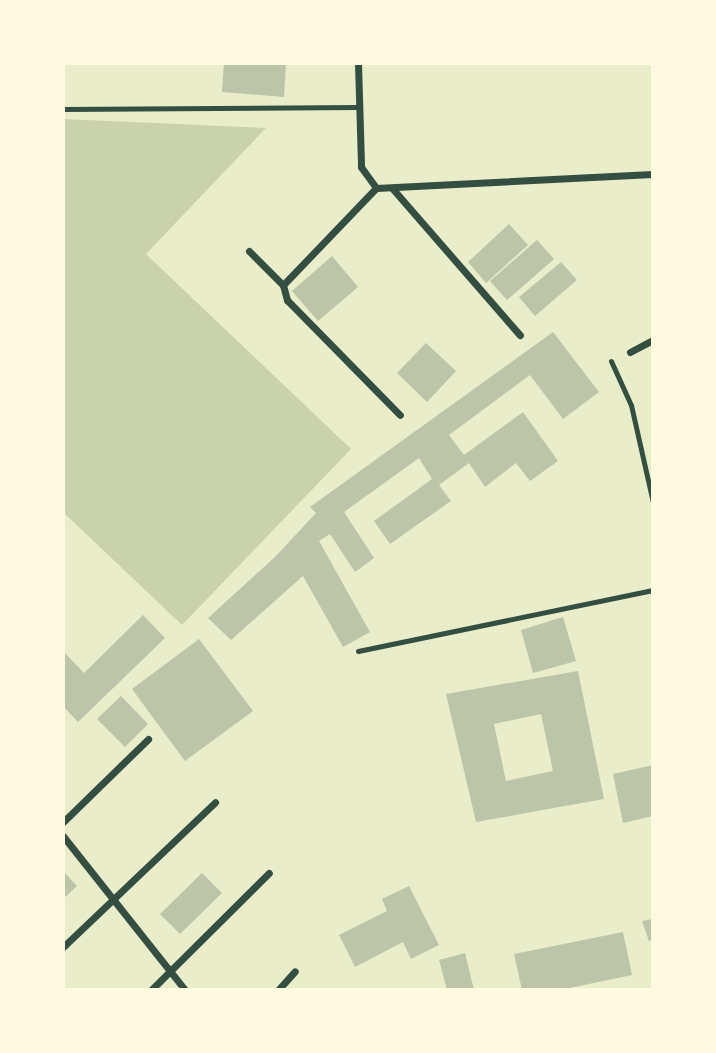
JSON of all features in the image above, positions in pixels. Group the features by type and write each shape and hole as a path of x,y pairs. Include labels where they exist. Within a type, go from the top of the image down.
{"street":[{"path":"358,63 361,167 376,188"},
{"path":"283,285 376,188 653,174"},
{"path":"392,188 520,335"},
{"path":"248,251 283,285 287,300 400,415"},
{"path":"630,352 653,340"},
{"path":"63,822 148,739"},
{"path":"63,947 215,802"},
{"path":"63,836 116,898 173,970 185,990"},
{"path":"151,990 269,873"},
{"path":"278,990 295,971"}],"lane":[{"path":"63,109 360,107"},
{"path":"611,361 631,405 653,503"},
{"path":"358,651 653,590"}],"green space":[{"path":"63,119 266,128 146,254 351,449 182,625 63,512"}],"building":[{"path":"224,63 286,63 284,97 222,92"},
{"path":"509,224 528,245 486,283 468,262"},
{"path":"537,240 554,259 507,300 490,281"},
{"path":"332,256 358,287 318,321 292,291"},
{"path":"561,262 577,280 535,316 519,297"},
{"path":"553,332 599,392 563,419 530,375 449,435 464,455 523,412 558,461 530,481 516,463 485,487 469,463 439,485 451,501 390,544 374,521 432,479 419,458 344,512 374,558 355,572 330,534 319,541 370,632 343,647 303,576 231,640 208,618 275,557 316,513 310,507"},
{"path":"426,343 456,371 427,402 397,373"},
{"path":"143,615 165,638 78,722 63,706 63,651 84,673"},
{"path":"563,617 576,661 533,673 521,630"},
{"path":"199,639 253,711 185,761 132,689"},
{"path":"578,671 604,799 476,822 446,694","holes":["541,714 553,771 506,781 494,724"]},
{"path":"121,696 148,724 125,747 97,719"},
{"path":"653,765 653,816 623,823 613,774"},
{"path":"63,871 77,886 63,899"},
{"path":"202,873 222,893 180,934 160,914"},
{"path":"409,886 439,945 411,959 403,942 355,967 339,935 387,911 382,899"},
{"path":"653,919 653,940 649,941 642,921"},
{"path":"623,932 632,975 560,990 522,990 514,954"},
{"path":"465,953 474,990 447,990 439,960"}]}
